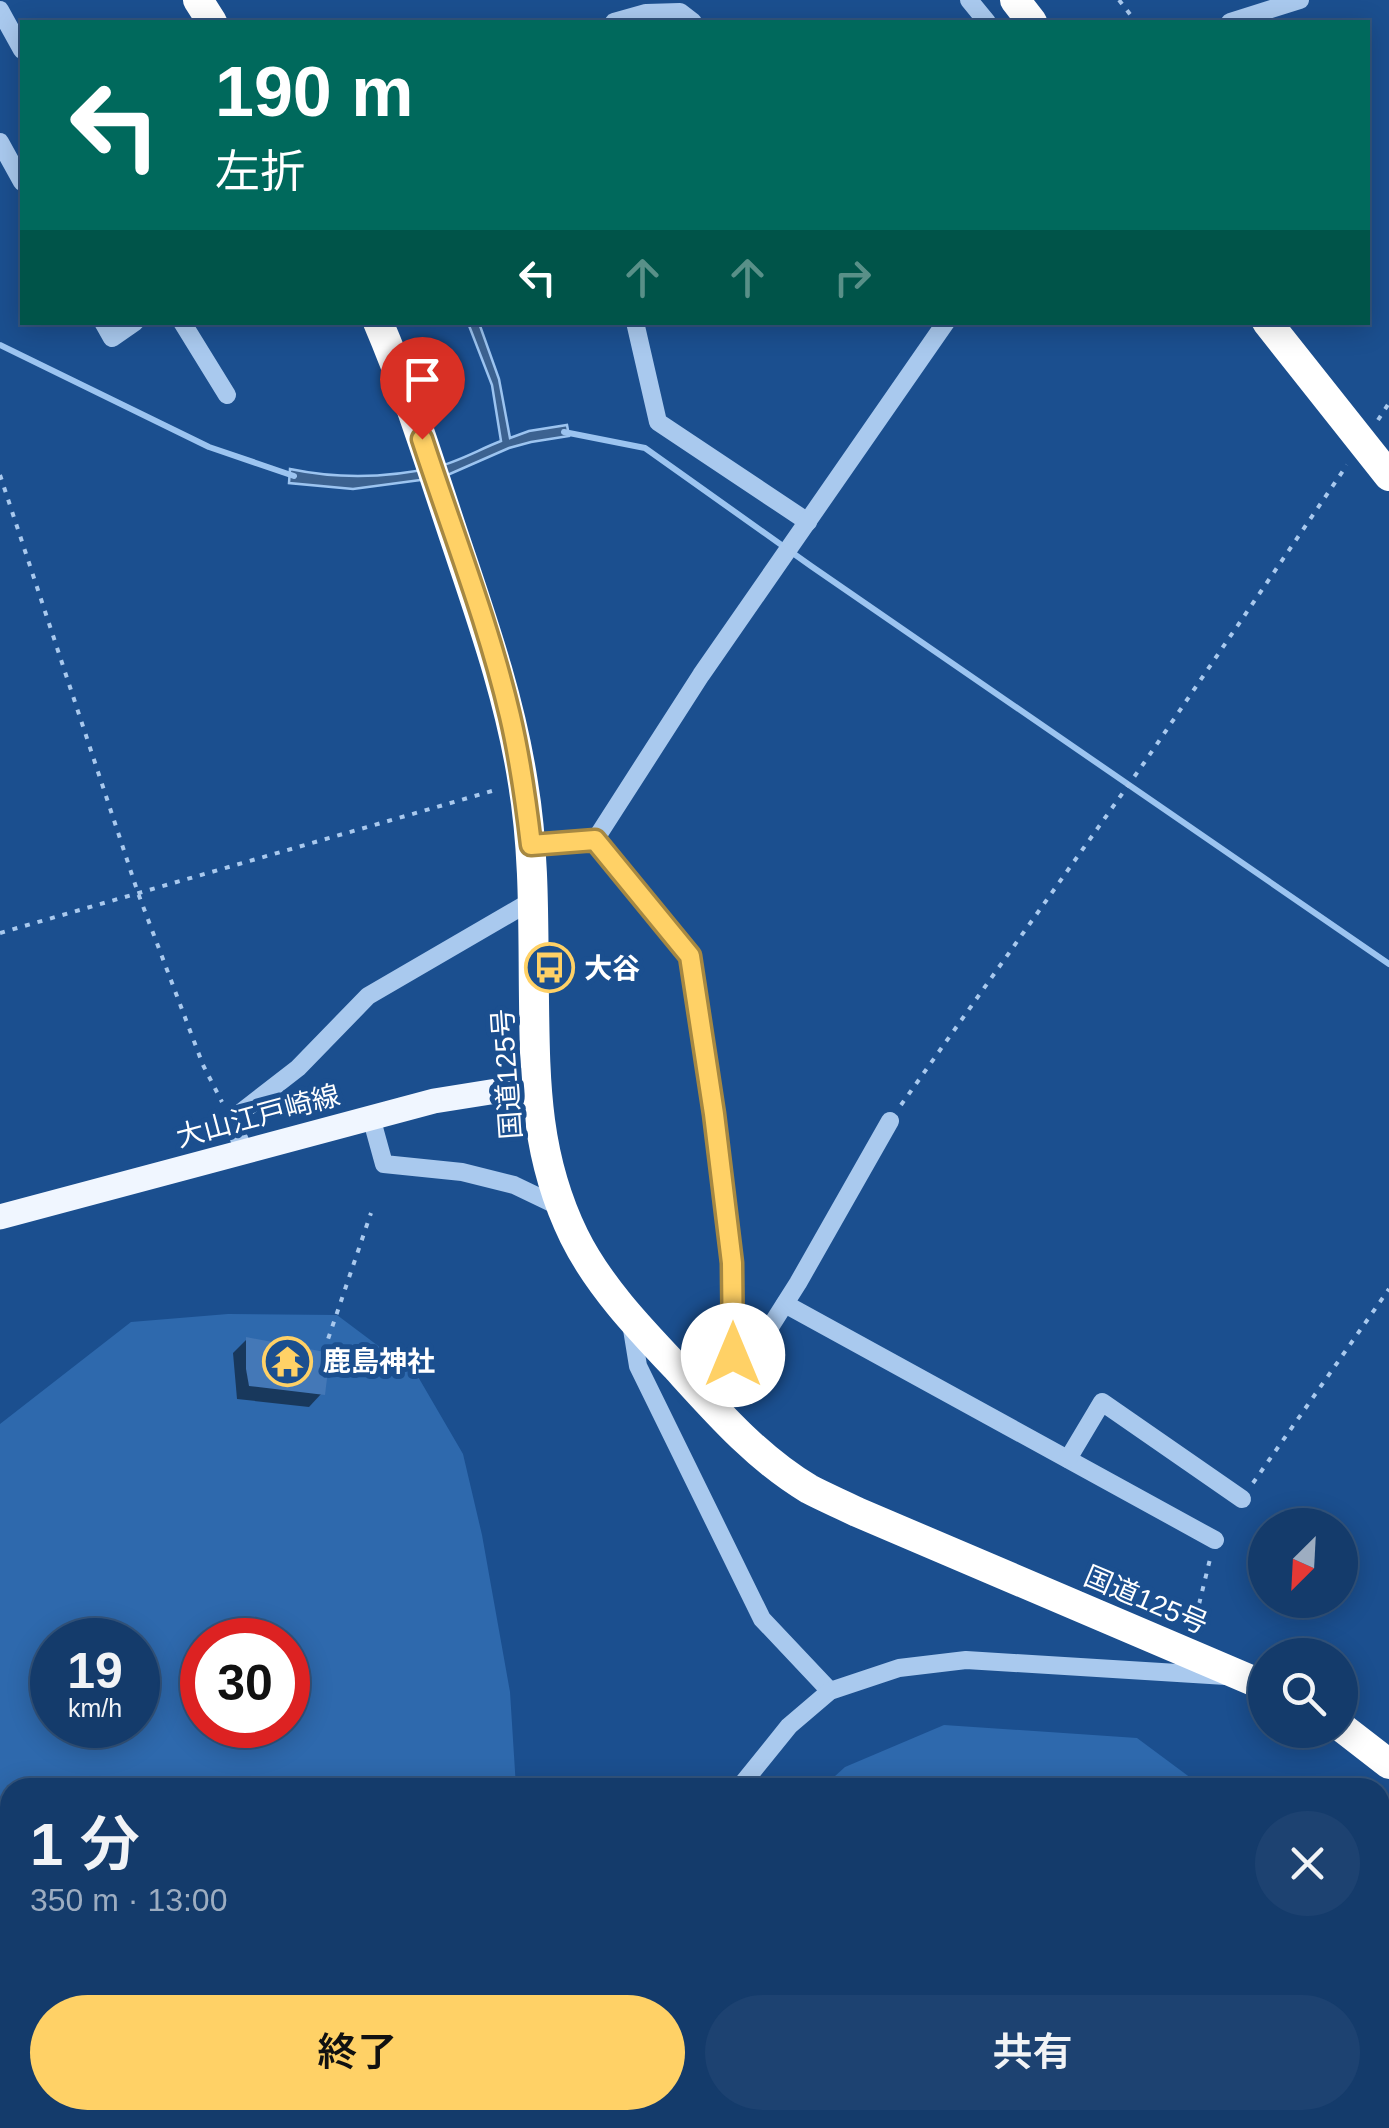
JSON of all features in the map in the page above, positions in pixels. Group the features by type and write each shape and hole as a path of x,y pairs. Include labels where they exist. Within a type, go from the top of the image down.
{"highway":[{"path":"1014,0 1030,20"},
{"name":"国道125号","path":"379,325 422,439 510,715 531,845 535,1085 542,1142 562,1208 598,1275 630,1316 725,1399 772,1463 810,1489 1248,1678"},
{"path":"1269,325 1389,476"},
{"path":"1358,1740 1389,1764"}],"main road":[{"name":"大山江戸崎線","path":"0,1217 434,1101 535,1085"}],"street":[{"path":"969,0 985,20"},
{"path":"1236,20 1300,0"},
{"path":"0,10 20,46"},
{"path":"621,20 646,13 680,12 690,20"},
{"path":"0,142 11,161"},
{"path":"105,325 112,338 131,325"},
{"path":"184,325 227,396"},
{"path":"636,325 658,422 805,528"},
{"path":"595,840 702,675 944,325"},
{"path":"531,845 595,840"},
{"path":"595,840 690,956 732,1263 725,1399"},
{"path":"244,1150 231,1120 298,1068 368,996 533,900"},
{"path":"371,1117 384,1164 462,1172 514,1185 562,1208"},
{"path":"725,1399 890,1122"},
{"path":"785,1304 1215,1540"},
{"path":"630,1316 638,1366 762,1619 830,1691"},
{"path":"1068,1459 1102,1402 1242,1498"},
{"path":"746,1778 789,1726 830,1691 899,1668 966,1660 1248,1680"}],"path":[{"path":"1118,0 1134,20"},
{"path":"890,1122 1144,763 1389,403"},
{"path":"0,476 138,894 203,1065 231,1120"},
{"path":"0,933 523,782"},
{"path":"324,1351 370,1214"},
{"path":"1242,1498 1389,1289"},
{"path":"1187,1653 1215,1540"}],"shaded area":[{"path":"469,325 480,325 499,379 510,438 567,425 569,436 509,448 443,477 353,489 289,483 290,469 345,476 418,471 444,465 501,441 492,385"},
{"path":"228,1314 337,1315 417,1375 463,1454 510,1692 515,1778 0,1778 0,1424 131,1322"},
{"path":"944,1725 1137,1738 1191,1778 833,1778 845,1767"}],"building":[{"name":"鹿島神社","path":"246,1337 330,1353 325,1395 249,1386"}],"waterway":[{"path":"0,345 209,447 294,476"},
{"path":"564,432 645,448 1389,964"}],"place":[{"name":"大谷","path":"549,968"},
{"name":"鹿島神社","path":"288,1361"}],"route":[{"path":"422,439 510,715 531,845 595,840 690,956 732,1263 733,1355"}]}
